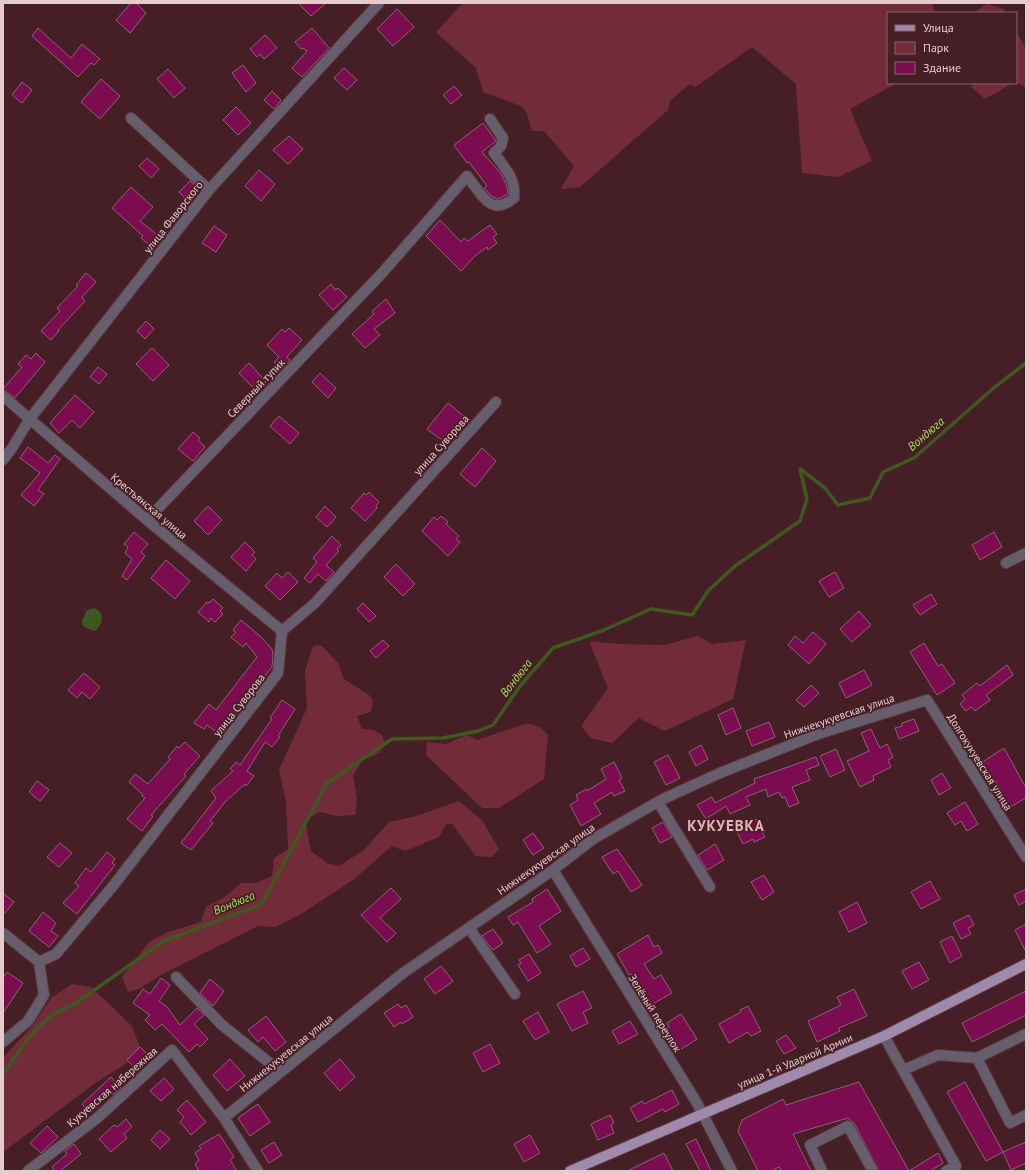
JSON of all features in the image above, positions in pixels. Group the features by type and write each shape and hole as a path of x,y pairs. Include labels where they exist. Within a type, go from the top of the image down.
{"main road":[{"name":"улица 1-й Ударной Армии","path":"570,1171 884,1036 1026,964"}],"street":[{"name":"улица Фаворского","path":"3,460 29,420 209,190 379,3"},
{"path":"131,118 209,190"},
{"name":"Северный тупик","path":"147,520 383,272 467,176 489,203 496,207 507,204 514,198 515,187 512,177 494,153 501,146 503,138 490,119"},
{"name":"Крестьянская улица","path":"3,396 29,420 147,520 282,631"},
{"name":"улица Суворова","path":"38,962 56,954 117,880 278,674 282,631 315,603 496,402"},
{"path":"1006,563 1026,553"},
{"name":"Нижнекукуевская улица","path":"224,1118 403,973 594,840 658,802 720,773 818,734 927,700"},
{"name":"Долгокукуевская улица","path":"927,700 1026,857"},
{"path":"658,802 710,887"},
{"name":"Зелёный переулок","path":"553,870 703,1114 732,1171"},
{"path":"469,928 515,994"},
{"path":"3,933 38,962 44,995 28,1021 3,1042"},
{"path":"176,977 222,1025 281,1072"},
{"path":"903,1070 938,1055 977,1058 1026,1034"},
{"path":"884,1036 956,1166 946,1171"},
{"name":"Кукуевская набережная","path":"28,1171 96,1119 172,1050 224,1118"},
{"path":"977,1058 1010,1123 1026,1115"},
{"path":"224,1118 258,1171"},
{"path":"822,1171 810,1145 848,1126 873,1171"}],"green space":[{"path":"463,3 932,3 935,12 887,12 887,84 895,84 850,109 872,161 838,177 802,173 796,84 752,47 695,87 690,84 670,101 668,110 580,187 561,189 574,166 544,131 532,131 526,111 521,106 483,92 476,68 436,32"},
{"path":"987,4 1004,9 1006,12 975,12"},
{"path":"1017,33 1026,49 1026,88 1017,82"},
{"path":"973,84 1011,84 985,99 971,87"},
{"path":"698,636 712,644 746,640 733,699 665,731 639,718 612,743 591,738 581,726 608,688 589,641 619,644 665,645"},
{"path":"319,645 323,647 338,663 344,679 369,695 373,701 371,712 357,716 362,729 374,730 382,735 385,744 379,753 363,760 353,775 357,798 355,815 337,816 320,812 305,820 311,851 327,863 339,866 364,850 389,822 413,817 459,801 482,820 499,849 492,857 476,856 452,824 446,824 439,837 405,851 392,846 353,880 301,914 275,927 258,926 163,974 139,989 128,992 122,977 150,941 168,932 201,922 206,907 223,898 241,883 256,883 272,876 274,858 288,849 286,802 279,770 307,708 305,671 313,646"},
{"path":"528,723 541,728 548,735 544,779 499,808 482,808 426,755 427,742 446,744 467,735 477,740"},
{"path":"72,984 91,987 132,1026 142,1053 94,1084 3,1152 3,1058 33,1025 51,998"}],"shaded area":[{"path":"94,608 100,612 102,619 100,625 94,631 83,626 82,621 87,610"}],"building":[{"path":"131,3 136,3 146,13 130,33 116,20"},
{"path":"298,3 326,3 311,16"},
{"path":"397,9 414,27 393,46 377,29"},
{"path":"38,28 71,58 82,44 100,59 94,65 91,63 78,77 32,36"},
{"path":"312,28 329,48 302,77 292,68 307,51 303,48 301,49 295,42"},
{"path":"265,35 277,48 264,59 260,54 257,57 250,49"},
{"path":"243,65 256,83 246,92 232,73"},
{"path":"344,68 357,80 347,90 334,78"},
{"path":"168,69 185,88 174,98 157,79"},
{"path":"101,79 120,96 100,119 81,102"},
{"path":"22,82 32,90 22,103 12,95"},
{"path":"454,86 462,95 451,104 443,95"},
{"path":"272,91 281,100 274,109 264,100"},
{"path":"236,107 251,123 238,135 223,120"},
{"path":"483,123 496,141 482,152 502,175 507,187 508,194 498,199 491,196 484,188 487,186 454,145"},
{"path":"289,136 303,149 288,164 273,150"},
{"path":"147,158 159,169 151,178 139,166"},
{"path":"259,170 275,184 261,201 245,186"},
{"path":"190,181 199,190 189,202 179,192"},
{"path":"131,187 153,207 140,221 160,237 152,247 141,238 143,236 112,208"},
{"path":"440,220 461,242 464,238 468,241 490,225 497,234 493,237 497,243 488,250 487,247 476,255 461,271 426,236"},
{"path":"214,226 227,235 216,252 202,243"},
{"path":"86,273 96,282 82,297 85,301 58,330 59,331 51,340 41,331 60,311 57,308 78,286 76,285"},
{"path":"331,284 335,290 338,288 347,297 333,310 319,295"},
{"path":"386,299 395,313 374,329 380,335 365,348 352,334 374,314 372,311"},
{"path":"146,321 154,329 145,339 137,331"},
{"path":"289,328 302,340 287,357 290,360 282,369 274,362 279,357 267,345 282,329 285,332"},
{"path":"152,348 169,365 153,381 136,364"},
{"path":"36,353 45,362 15,398 3,389 22,367 18,364 26,355 31,359"},
{"path":"249,363 266,382 256,391 239,373"},
{"path":"98,367 107,374 99,384 90,377"},
{"path":"320,373 336,388 328,398 312,382"},
{"path":"75,395 94,412 80,428 72,420 59,433 50,423"},
{"path":"448,403 466,418 446,443 427,429"},
{"path":"279,416 299,433 290,444 270,426"},
{"path":"193,432 200,438 198,440 205,447 193,461 178,449"},
{"path":"28,447 48,463 55,455 60,459 38,490 44,494 34,506 21,495 40,473 20,458"},
{"path":"482,448 496,461 475,487 460,474"},
{"path":"369,492 379,502 376,506 377,508 365,521 351,508 364,493 366,495"},
{"path":"208,506 222,520 208,535 194,521"},
{"path":"325,506 336,517 327,527 316,517"},
{"path":"441,516 448,522 446,524 459,536 456,539 460,542 448,556 422,531 434,517 437,520"},
{"path":"134,532 148,544 141,552 145,556 127,580 122,576 132,559 125,553 128,547 124,544"},
{"path":"994,532 1002,547 980,560 972,545"},
{"path":"332,536 341,545 337,549 339,551 326,565 334,572 326,581 318,574 310,583 304,578 317,562 313,558"},
{"path":"245,542 255,552 252,555 256,559 246,571 231,557"},
{"path":"166,560 190,581 175,599 151,578"},
{"path":"396,564 415,584 403,596 384,577"},
{"path":"288,572 298,582 280,600 265,586 277,573 282,578"},
{"path":"835,572 844,588 829,597 819,581"},
{"path":"931,594 937,604 920,615 913,605"},
{"path":"213,599 223,608 220,611 223,614 215,622 211,618 209,622 198,612 207,602 209,603"},
{"path":"363,603 376,616 369,622 357,609"},
{"path":"859,611 871,625 852,642 840,629"},
{"path":"241,620 261,637 272,649 272,667 219,734 207,725 204,729 194,723 209,704 216,710 257,657 246,643 243,647 231,637 236,632 233,630"},
{"path":"813,632 826,644 809,664 788,645 795,636 803,643"},
{"path":"383,640 389,646 376,658 370,651"},
{"path":"924,643 938,666 942,664 955,683 937,695 910,652"},
{"path":"1007,665 1013,675 986,695 990,700 975,711 971,707 966,711 960,704 965,699 962,695 977,683 980,686"},
{"path":"864,670 872,685 846,698 839,683"},
{"path":"84,673 100,687 90,699 82,692 77,698 68,690"},
{"path":"811,685 819,693 804,707 796,700"},
{"path":"282,700 295,709 278,736 280,737 272,747 265,742 247,771 254,776 246,786 245,784 225,802 210,821 213,823 191,850 181,843 216,798 211,791 233,771 230,769 236,762 240,765 272,719 270,718"},
{"path":"733,708 741,728 726,735 718,715"},
{"path":"914,719 919,731 899,739 895,728 902,726 902,723"},
{"path":"769,722 775,737 752,746 746,731"},
{"path":"871,729 880,748 887,744 893,757 888,760 891,767 873,776 874,780 860,787 847,761 869,751 861,733"},
{"path":"185,742 200,756 184,774 186,776 151,815 153,816 142,831 127,819 145,798 129,782 135,774 148,784 170,759 168,757 177,746 179,748"},
{"path":"701,745 708,759 696,766 689,752"},
{"path":"1004,748 1026,788 1026,798 1010,807 995,780 992,782 981,763"},
{"path":"836,749 845,770 830,777 820,756"},
{"path":"668,755 680,778 666,785 654,762"},
{"path":"816,757 819,765 806,770 810,780 792,787 799,803 789,807 785,797 782,798 779,792 768,797 766,789 746,797 750,805 730,814 726,806 706,819 697,805 712,797 715,803 755,783 754,779"},
{"path":"614,762 622,778 619,780 625,791 614,796 612,792 594,803 601,814 581,826 570,805 578,800 576,795 586,789 587,791 606,779 601,769"},
{"path":"942,773 951,788 939,795 931,780"},
{"path":"37,781 49,790 40,801 29,792"},
{"path":"965,802 978,824 967,831 961,821 955,825 947,813"},
{"path":"756,819 765,837 754,842 753,839 743,844 736,830"},
{"path":"663,822 672,837 660,843 652,828"},
{"path":"533,833 544,848 533,855 523,840"},
{"path":"60,843 72,853 59,867 47,857"},
{"path":"715,844 724,860 707,870 698,855"},
{"path":"617,849 642,885 631,892 618,871 613,874 602,857"},
{"path":"107,852 115,859 112,863 115,865 77,914 63,903 79,886 75,883 86,868 91,872"},
{"path":"764,875 774,892 762,900 751,882"},
{"path":"930,881 940,899 921,909 911,892"},
{"path":"391,888 401,899 380,918 396,933 387,942 361,915"},
{"path":"547,889 561,911 539,926 551,944 537,953 518,922 513,925 508,917 533,902 532,899"},
{"path":"1026,889 1026,901 1019,905 1014,895"},
{"path":"3,893 14,902 3,915"},
{"path":"857,902 867,923 849,932 839,912"},
{"path":"43,912 56,923 51,931 58,936 49,947 29,931"},
{"path":"969,915 974,925 968,928 971,934 961,939 953,923"},
{"path":"1026,924 1026,952 1015,930"},
{"path":"493,929 503,943 493,950 482,936"},
{"path":"648,935 654,947 658,945 662,953 644,964 654,979 661,975 672,993 651,1005 632,974 629,975 617,954"},
{"path":"952,936 962,956 950,963 940,942"},
{"path":"583,948 590,959 576,967 570,956"},
{"path":"529,954 541,973 528,981 518,965 521,963 519,960"},
{"path":"919,962 929,980 912,989 902,971"},
{"path":"441,966 453,981 435,994 424,979"},
{"path":"7,972 23,983 3,1013 3,978"},
{"path":"161,978 170,985 159,1001 167,1007 180,1025 197,1008 204,1015 194,1024 208,1039 200,1047 197,1044 189,1052 162,1024 155,1030 145,1020 150,1015 133,1003 143,989 150,994"},
{"path":"210,979 224,991 213,1006 200,993"},
{"path":"854,989 867,1016 839,1028 840,1031 817,1042 808,1021 841,1005 837,997"},
{"path":"583,991 592,1008 583,1012 588,1023 572,1031 557,1004"},
{"path":"1026,991 1026,1015 972,1042 962,1023"},
{"path":"398,1004 401,1008 406,1005 413,1017 394,1027 384,1013"},
{"path":"748,1006 761,1031 751,1036 748,1032 729,1043 719,1024 741,1012 740,1010"},
{"path":"538,1012 549,1032 535,1040 523,1021"},
{"path":"681,1014 697,1039 677,1052 664,1031 669,1027 667,1023"},
{"path":"266,1016 286,1042 275,1051 263,1037 258,1042 248,1030"},
{"path":"630,1021 638,1034 619,1044 612,1031"},
{"path":"786,1035 796,1048 784,1054 776,1041"},
{"path":"490,1044 500,1063 483,1072 473,1053"},
{"path":"140,1047 151,1058 138,1071 127,1060"},
{"path":"230,1059 245,1076 227,1091 213,1075"},
{"path":"340,1059 355,1077 340,1091 324,1073"},
{"path":"111,1077 121,1088 112,1095 111,1094 90,1113 82,1104"},
{"path":"164,1078 174,1089 161,1101 150,1091"},
{"path":"859,1082 909,1171 879,1171 854,1123 848,1118 793,1134 811,1171 782,1171 779,1167 771,1171 758,1171 738,1131 742,1120 783,1099 786,1105"},
{"path":"965,1082 1003,1152 986,1161 947,1092"},
{"path":"672,1090 679,1104 665,1112 663,1109 638,1122 630,1108 642,1101 644,1104"},
{"path":"187,1100 206,1122 191,1135 180,1122 184,1117 177,1110"},
{"path":"258,1104 270,1122 250,1136 238,1118"},
{"path":"610,1115 614,1123 611,1125 614,1133 598,1140 591,1124"},
{"path":"126,1119 132,1127 124,1134 127,1138 111,1152 99,1139 114,1125 117,1127"},
{"path":"47,1126 58,1137 41,1153 30,1143"},
{"path":"160,1130 170,1139 160,1149 151,1140"},
{"path":"219,1134 234,1157 230,1160 237,1171 199,1171 195,1164 199,1160 195,1153 201,1149 199,1146"},
{"path":"530,1135 540,1153 524,1162 514,1144"},
{"path":"696,1139 711,1171 700,1171 686,1144"},
{"path":"274,1142 282,1155 269,1163 261,1150"},
{"path":"1026,1142 1026,1163 1011,1170 1003,1152"},
{"path":"74,1144 81,1154 60,1171 55,1171 52,1167 67,1154 65,1151"},
{"path":"664,1153 673,1171 627,1171"},
{"path":"938,1153 943,1163 930,1171 909,1171"}],"waterway":[{"name":"Вондюга","path":"3,1074 25,1043 41,1024 61,1010 73,1005 164,941 262,904 327,783 392,739 443,738 478,731 493,725 520,686 553,648 604,630 651,609 692,615 708,591 735,566 800,521 807,499 800,469 825,488 838,505 870,498 883,472 914,458 996,386 1026,363"}],"district":[{"name":"КУКУЕВКА","path":"726,826"}]}
